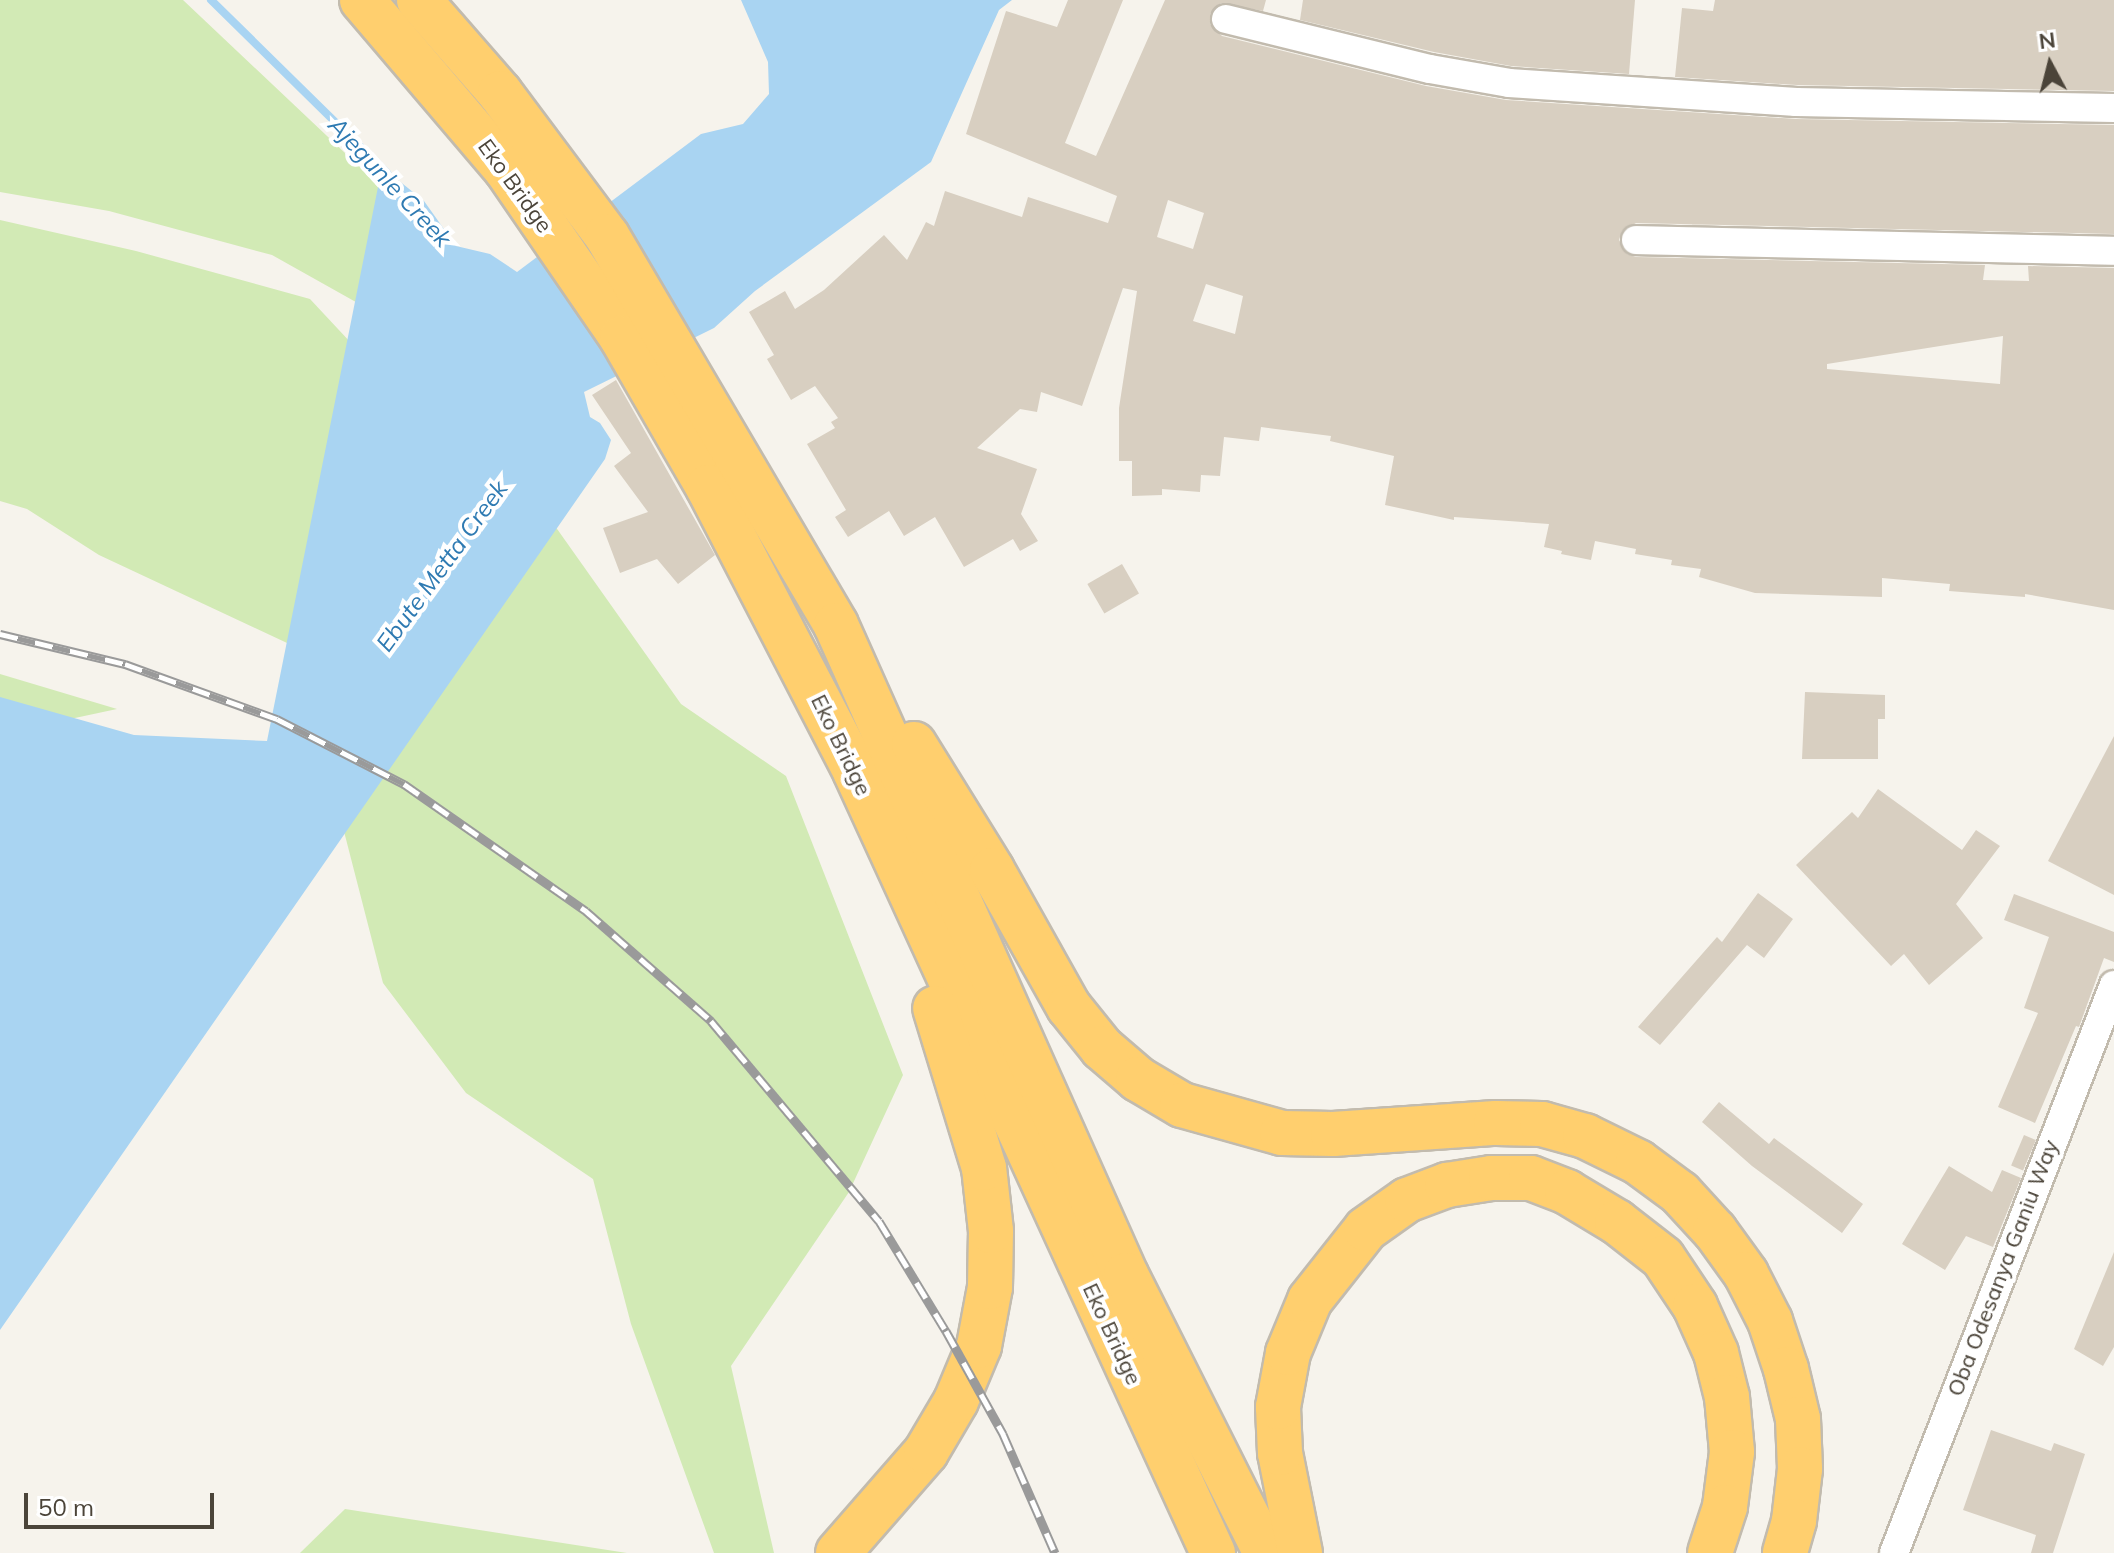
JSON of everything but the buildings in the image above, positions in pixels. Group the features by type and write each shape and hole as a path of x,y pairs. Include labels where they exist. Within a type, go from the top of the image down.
{"highway":[{"name":"Eko Bridge","path":"362,0 506,169 622,338 756,577 855,771 1213,1553"},
{"name":"Eko Bridge","path":"419,0 500,93 607,236 836,625 1126,1275 1266,1553"},
{"path":"836,625 992,870 1069,1007 1102,1048 1138,1079 1182,1105 1282,1133 1333,1134 1496,1123 1542,1124 1585,1136 1649,1170 1680,1193 1715,1231 1746,1274 1770,1321 1798,1419 1800,1469 1794,1521 1785,1553"},
{"path":"838,1553 926,1452 956,1401 979,1346 990,1287 991,1231 984,1168 965,1096 855,771"},
{"path":"1300,1553 1280,1453 1278,1407 1288,1353 1310,1300 1366,1229 1407,1200 1447,1185 1491,1178 1531,1178 1567,1192 1617,1222 1663,1258 1695,1306 1716,1353 1727,1397 1732,1452 1725,1507 1710,1553"}],"street":[{"path":"1226,19 1430,69 1509,83 1796,102 2114,108"},
{"path":"1636,240 2114,251"},
{"name":"Oba Odesanya Ganiu Way","path":"1894,1553 2114,985"}],"green space":[{"path":"0,0 183,0 381,187 379,315 272,255 109,211 0,192"},
{"path":"0,220 136,251 310,299 352,344 302,650 99,555 27,509 0,501"},
{"path":"555,526 681,704 786,776 903,1075 849,1192 731,1366 774,1553 714,1553 631,1324 593,1179 466,1093 383,983 339,812"},
{"path":"0,674 117,709 0,734"},
{"path":"345,1509 627,1553 300,1553"}],"water":[{"name":"Ebute Metta Creek","path":"741,0 1012,0 999,10 931,162 755,291 714,328 584,392 590,417 600,423 611,440 605,459 0,1330 0,697 134,735 267,741 382,167 424,201 456,246 490,254 517,272 701,134 743,124 769,94 768,62"}],"waterway":[{"name":"Ajegunle Creek","path":"211,0 387,173"}],"railway":[{"path":"0,634 125,664 277,719 404,784 586,911 711,1021 879,1221 946,1331 1003,1434 1055,1553"}]}
